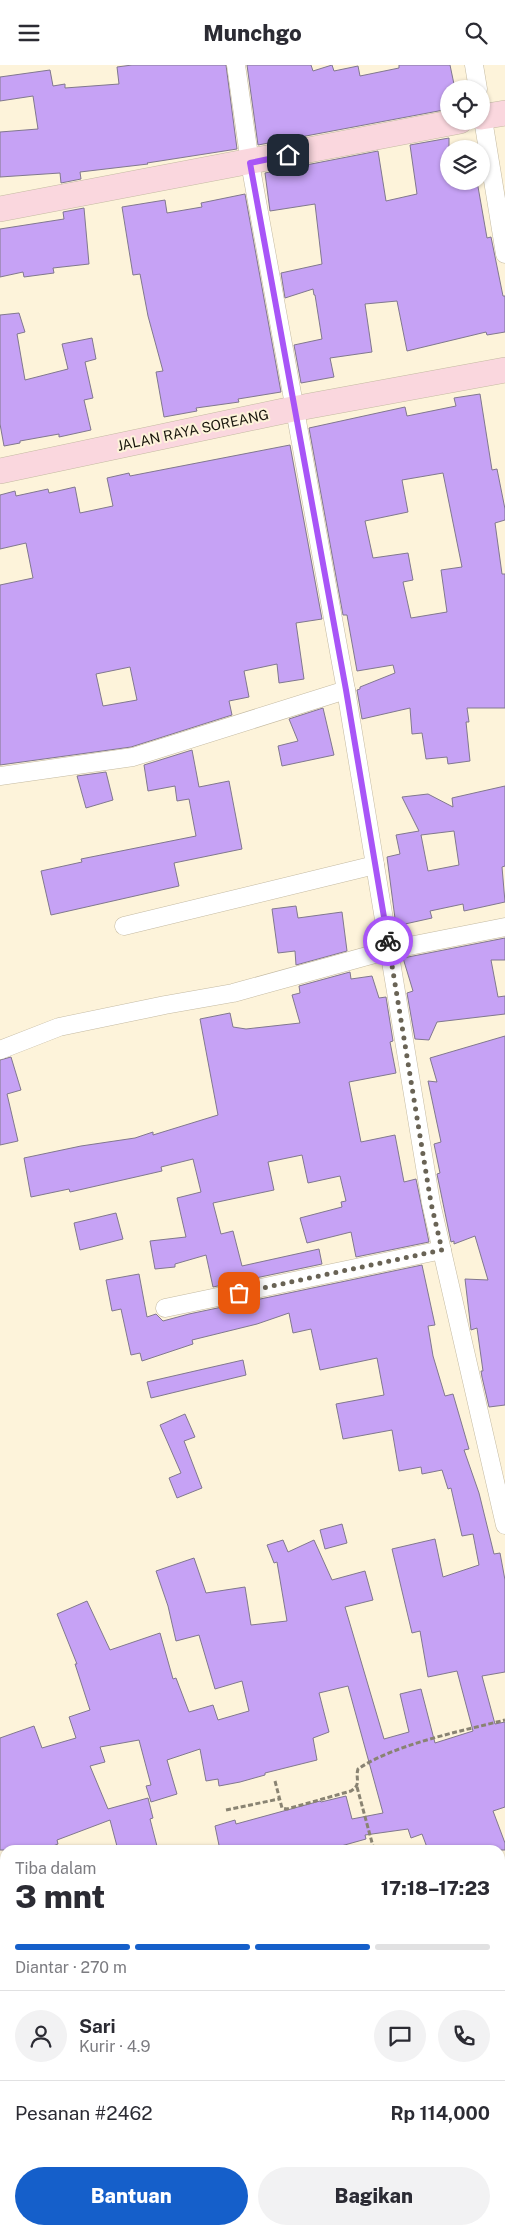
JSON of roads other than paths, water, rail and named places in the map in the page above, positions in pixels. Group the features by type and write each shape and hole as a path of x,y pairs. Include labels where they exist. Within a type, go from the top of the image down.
{"main road":[{"path":"0,209 250,163 440,124"},
{"name":"JALAN RAYA SOREANG","path":"0,471 294,409 505,370"}],"street":[{"path":"236,65 250,163 346,690 431,1203 505,1525"},
{"path":"474,65 476,80"},
{"path":"484,130 505,254"},
{"path":"0,776 133,757 346,690"},
{"path":"124,926 375,865"},
{"path":"0,1050 59,1027 233,993 389,950 505,927"},
{"path":"166,1308 442,1250"}]}
